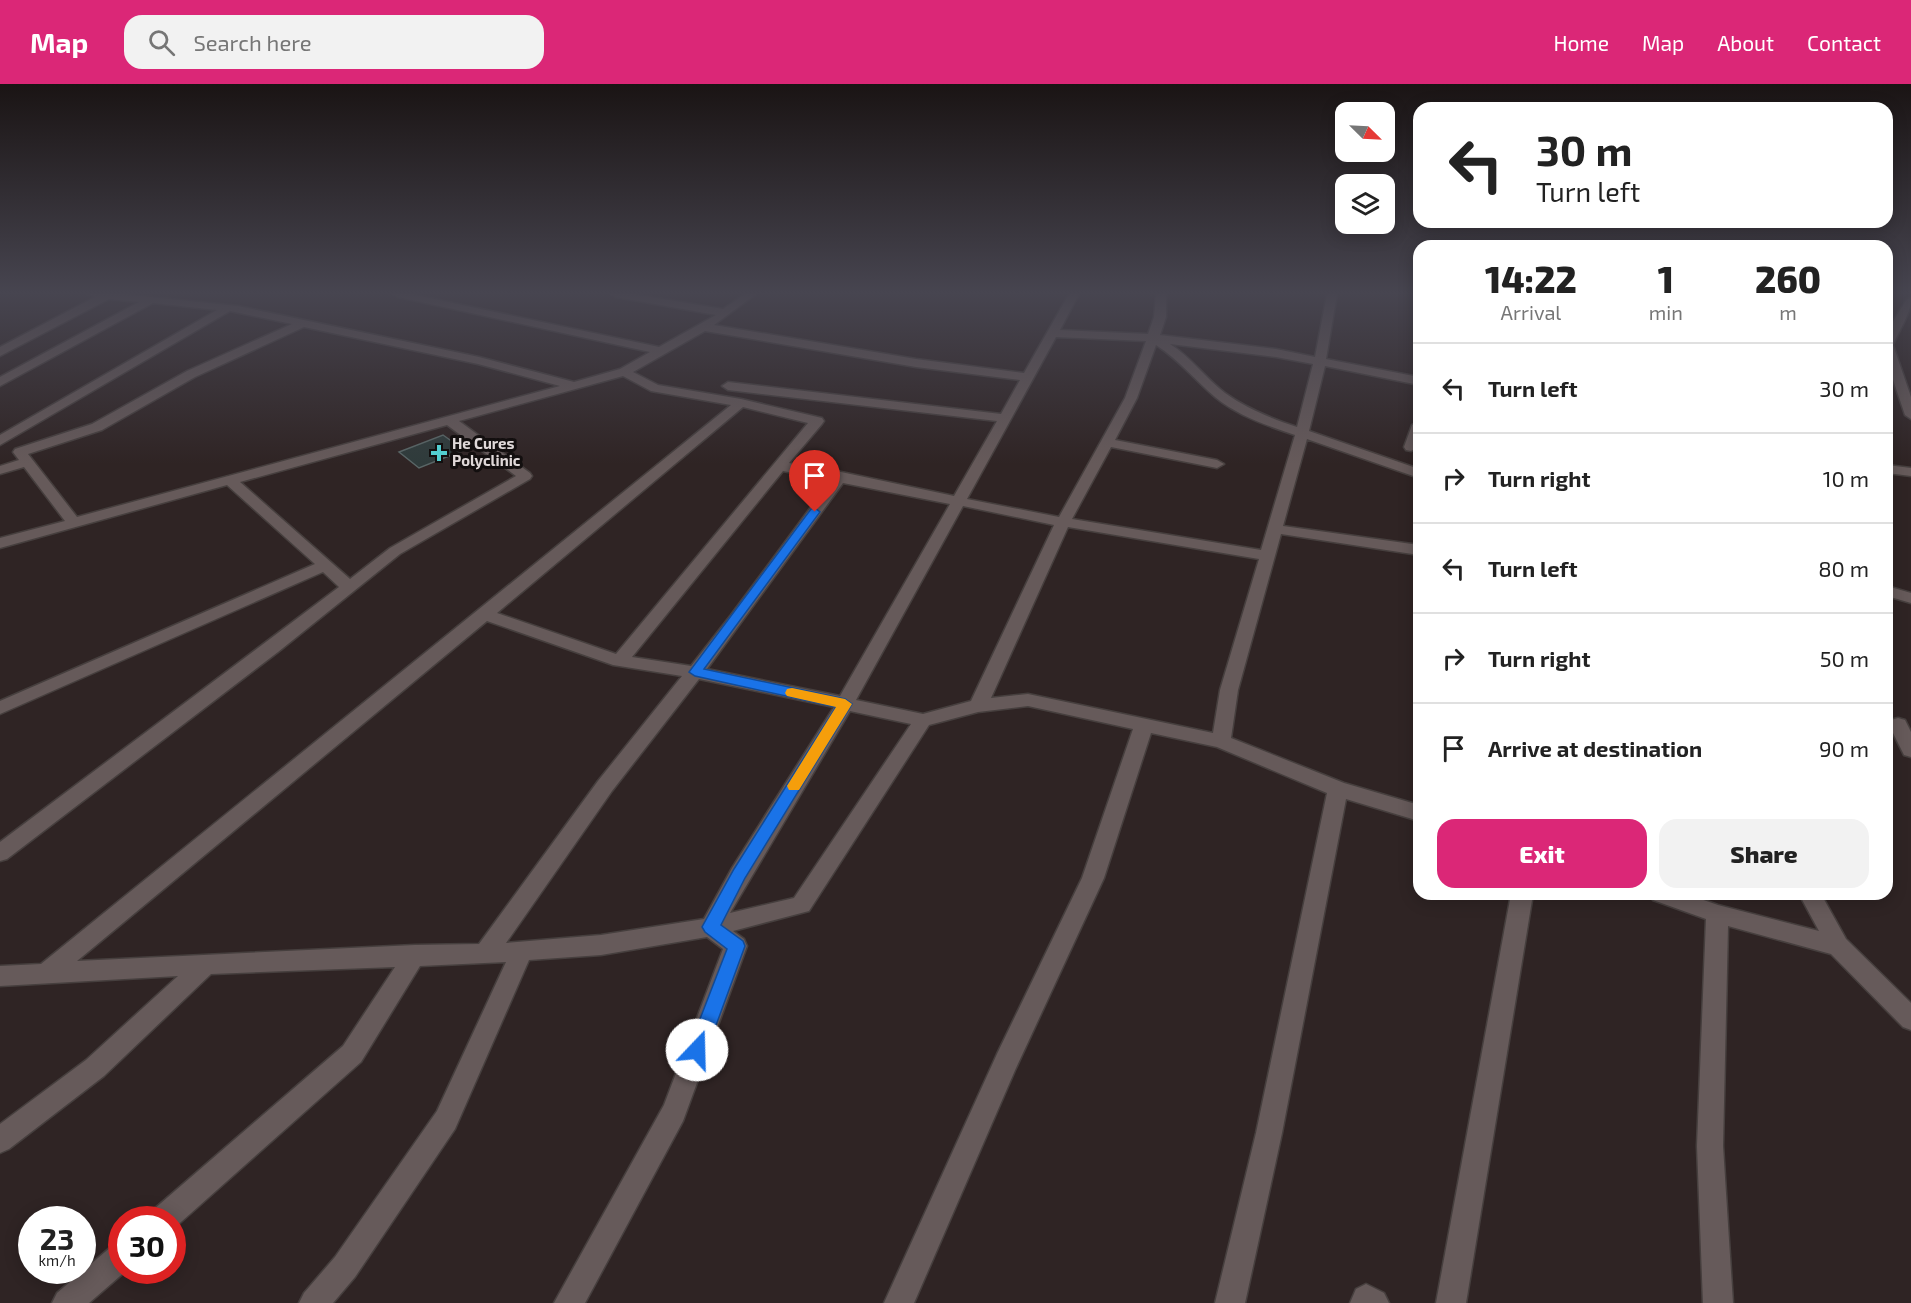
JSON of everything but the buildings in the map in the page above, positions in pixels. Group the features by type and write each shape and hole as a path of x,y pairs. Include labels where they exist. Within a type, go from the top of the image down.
{"street":[{"path":"0,381 56,351"},
{"path":"74,523 24,457 0,441 154,351"},
{"path":"0,470 24,457 97,427 191,374 241,351"},
{"path":"433,351 574,386"},
{"path":"0,543 624,372 662,351"},
{"path":"844,351 916,363 1027,377"},
{"path":"711,927 740,874 845,704 1041,351"},
{"path":"978,706 1063,522 1131,398 1148,351"},
{"path":"1172,351 1221,396 1261,419 1413,472"},
{"path":"1266,351 1413,380"},
{"path":"1221,741 1229,690 1302,435 1322,351"},
{"path":"619,660 817,421 741,403 656,388 624,372"},
{"path":"1893,373 1907,396 1911,415"},
{"path":"729,386 1004,418"},
{"path":"45,974 741,403"},
{"path":"0,853 395,551 525,476 449,420"},
{"path":"1107,442 1217,464"},
{"path":"1411,447 1413,442"},
{"path":"781,466 841,476 1063,522 1268,556"},
{"path":"1893,470 1911,472"},
{"path":"485,954 605,786 695,672 841,476"},
{"path":"230,480 349,587"},
{"path":"1276,529 1413,549"},
{"path":"0,708 324,566"},
{"path":"1893,593 1911,598"},
{"path":"484,614 619,660 695,672 923,720 978,706 1028,700 1144,723 1221,741 1338,789 1413,811"},
{"path":"0,976 206,964 485,954 601,945 711,927 801,905 923,720"},
{"path":"899,1303 1006,1062 1093,878 1144,723"},
{"path":"1898,726 1911,750"},
{"path":"1230,1303 1269,1133 1338,789"},
{"path":"1451,1303 1521,900"},
{"path":"1678,900 1717,914 1838,946"},
{"path":"1813,900 1838,946 1911,1019"},
{"path":"1717,914 1710,1146 1718,1303"},
{"path":"568,1303 674,1112 736,946 711,927"},
{"path":"314,1303 345,1267 446,1120 522,951"},
{"path":"179,1206 352,1054 415,955"},
{"path":"0,1140 95,1068 206,964"},
{"path":"67,1303 108,1268"},
{"path":"1365,1303 1366,1299 1374,1303"}],"slow traffic":[{"path":"792,693 845,704 794,786"}],"place":[{"name":"He Cures Polyclinic","path":"439,453"}],"route":[{"path":"697,1050 736,946 711,927 740,874 845,704 695,672 815,512"}]}
